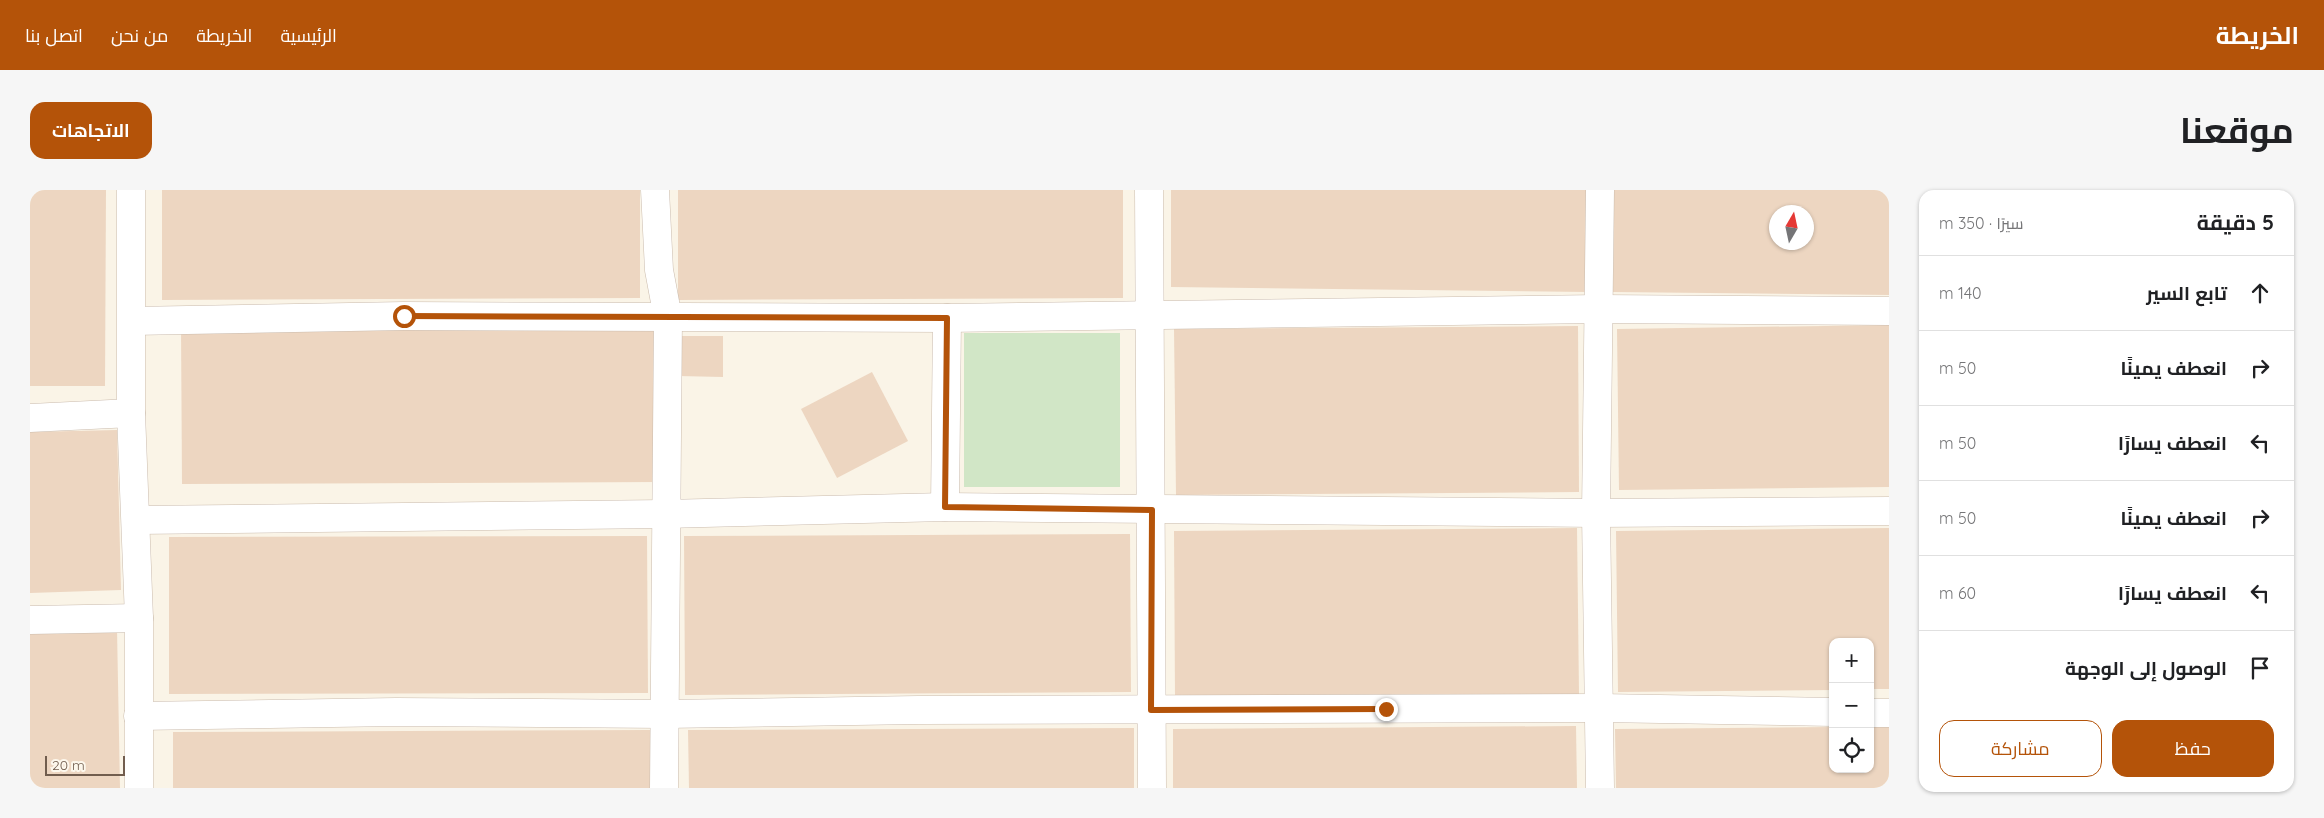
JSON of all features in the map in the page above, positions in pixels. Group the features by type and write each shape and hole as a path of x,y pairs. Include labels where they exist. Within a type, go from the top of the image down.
{"street":[{"path":"131,190 131,413 139,618 139,788"},
{"path":"655,190 659,270 668,318 664,788"},
{"path":"1149,190 1152,788"},
{"path":"1600,190 1596,513 1600,788"},
{"path":"132,321 404,316 947,318 1600,309 1889,311"},
{"path":"945,507 947,318"},
{"path":"30,418 131,413"},
{"path":"136,520 665,514 945,507 1596,513 1889,511"},
{"path":"30,620 139,618"},
{"path":"138,716 396,712 665,714 918,710 1600,708 1829,712"},
{"path":"1874,713 1889,713"}],"green space":[{"path":"964,333 1120,333 1120,487 964,487"}],"building":[{"path":"30,190 106,190 105,386 30,386"},
{"path":"162,190 640,190 640,298 162,300"},
{"path":"678,190 1123,190 1123,298 678,300"},
{"path":"1171,190 1588,190 1587,292 1171,287"},
{"path":"1614,190 1889,190 1889,295 1613,292"},
{"path":"1889,325 1889,487 1619,490 1617,329"},
{"path":"659,326 660,482 182,484 181,327"},
{"path":"1578,326 1579,492 1176,495 1174,329"},
{"path":"678,336 723,336 723,377 678,376"},
{"path":"872,372 908,441 837,478 801,409"},
{"path":"117,430 121,590 30,593 30,432"},
{"path":"1577,528 1579,694 1175,697 1174,531"},
{"path":"1889,528 1889,689 1874,689 1874,638 1829,638 1829,690 1618,692 1616,531"},
{"path":"1130,534 1131,692 685,695 684,536"},
{"path":"647,536 648,693 169,694 169,537"},
{"path":"117,629 120,788 30,788 30,631"},
{"path":"1576,726 1577,788 1173,788 1173,729"},
{"path":"1874,726 1889,726 1889,788 1616,788 1615,729 1829,727 1829,773 1874,773"},
{"path":"1134,728 1134,788 689,788 688,730"},
{"path":"651,730 651,788 173,788 173,732"}],"route":[{"path":"404,316 947,318 945,507 1152,510 1151,710 1386,709"}]}
